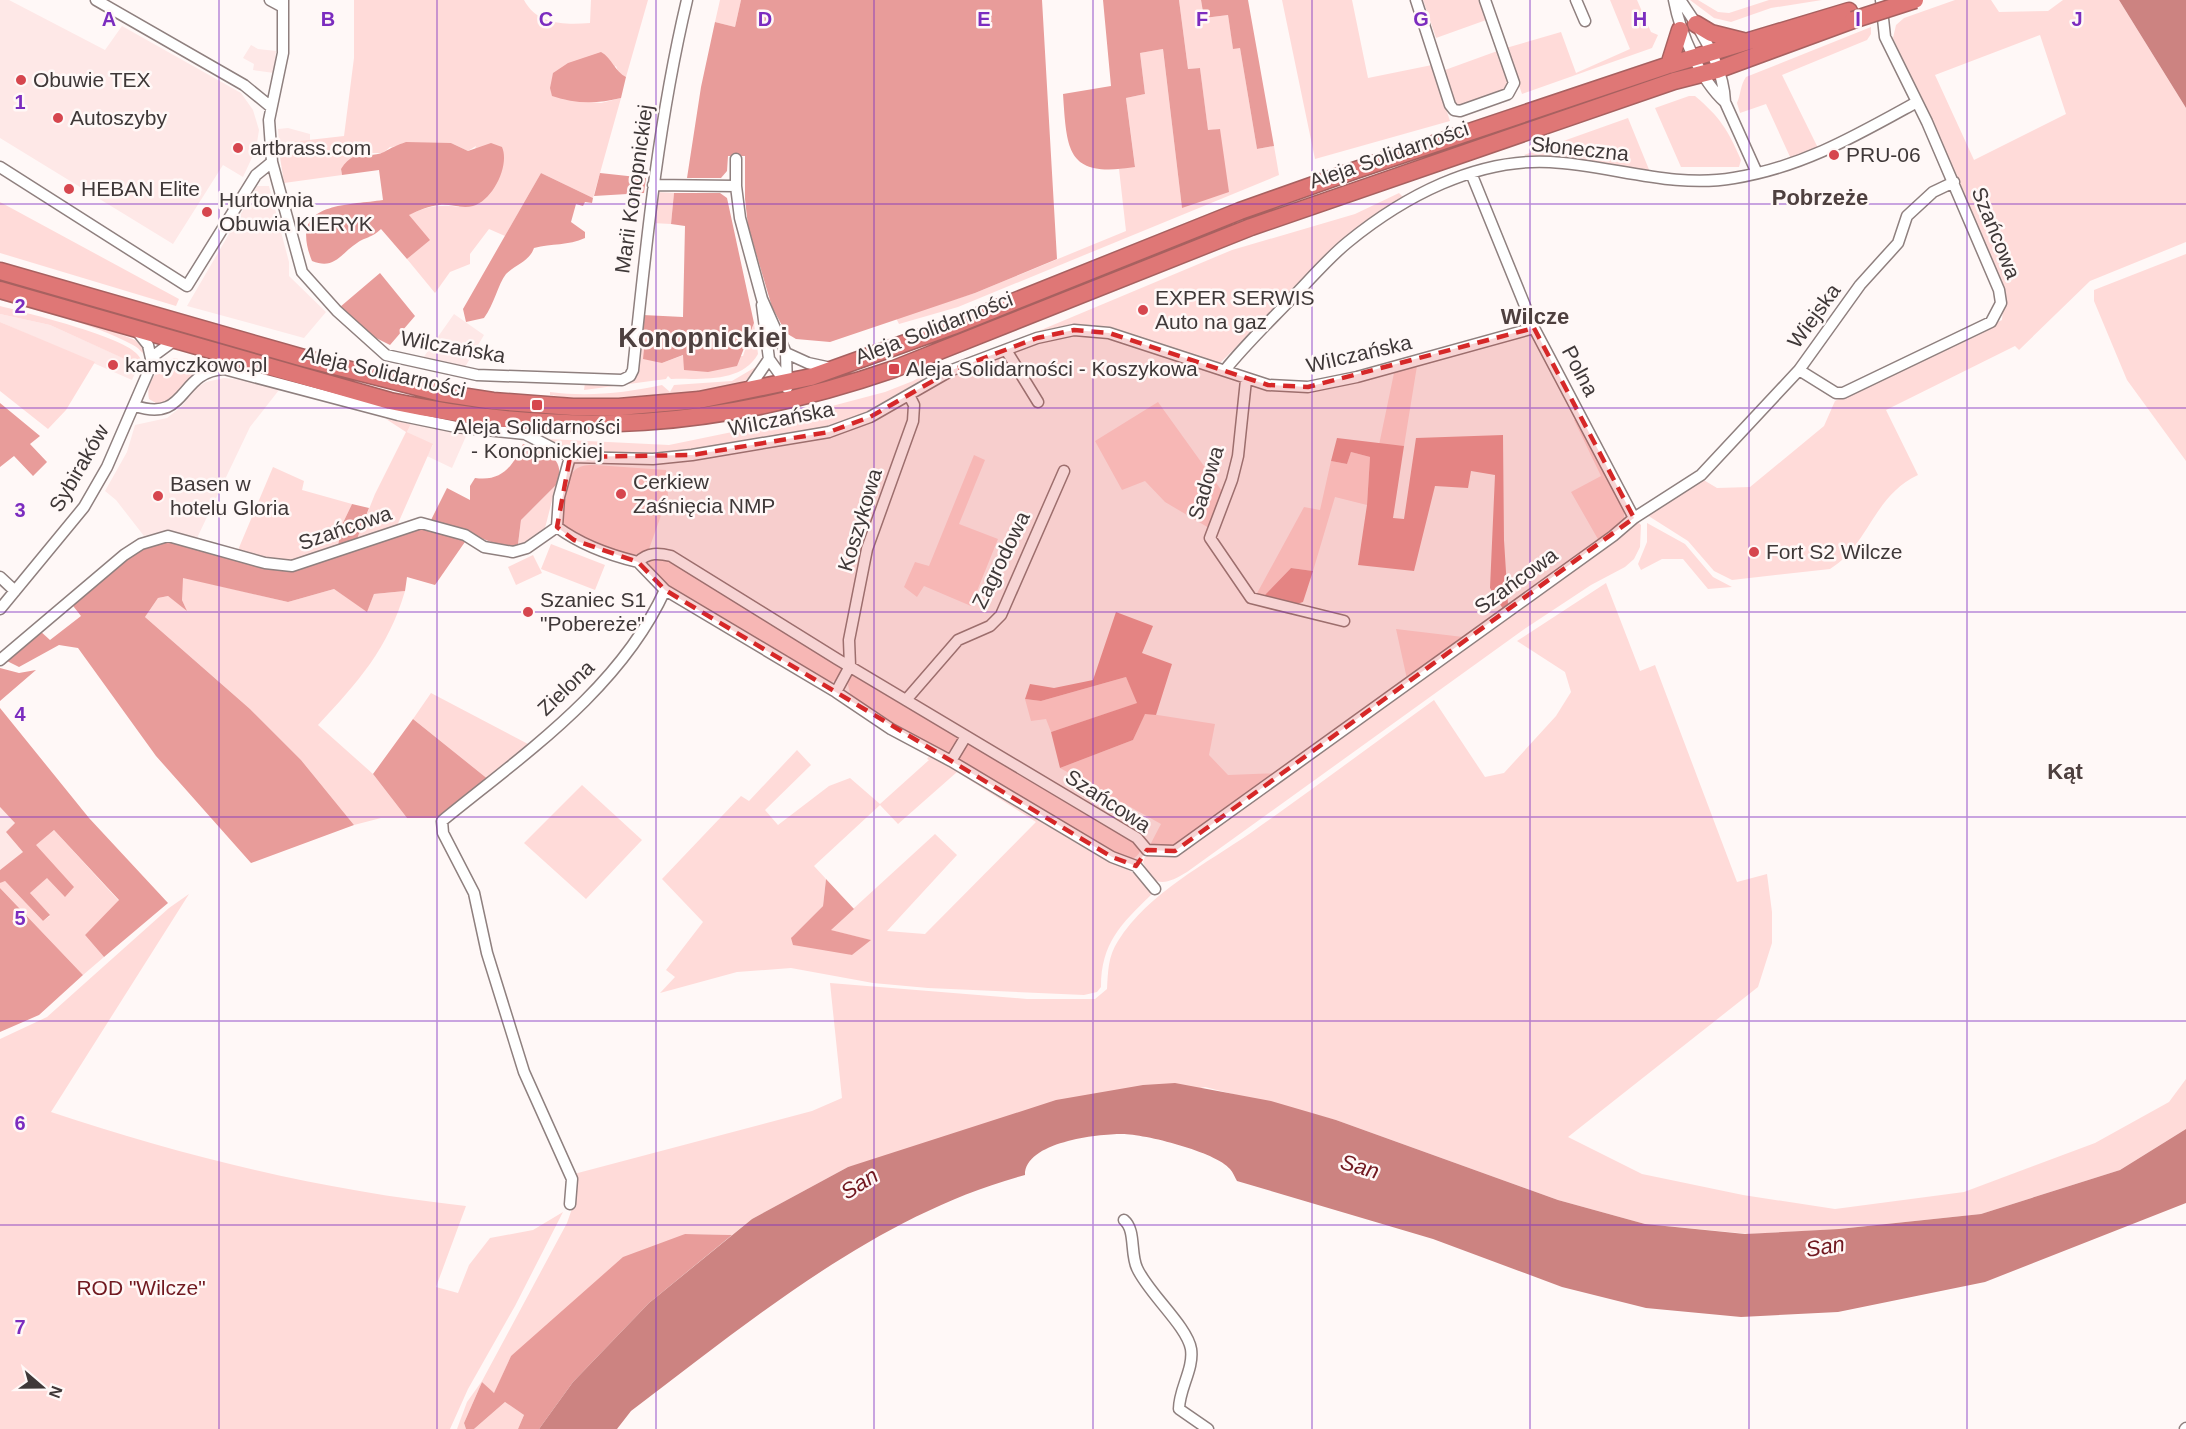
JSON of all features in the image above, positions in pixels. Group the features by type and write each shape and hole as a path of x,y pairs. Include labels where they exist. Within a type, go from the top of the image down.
{"highway":[{"path":"1851,16 1882,0"},
{"path":"1851,16 1915,0"},
{"name":"Aleja Solidarności","path":"0,271 392,383 465,397 531,405 619,406 699,400 786,383 832,368 953,327 1251,207 1669,65 1706,63 1743,41 1851,16"},
{"name":"Aleja Solidarności","path":"0,290 390,401 494,419 574,425 620,425 701,416 790,401 838,388 937,352 1251,227 1706,63 1851,16"},
{"path":"1696,24 1711,33 1743,41"},
{"path":"1669,65 1680,30"}],"street":[{"path":"96,0 244,85 271,107"},
{"path":"0,167 187,286 256,175 272,162 269,129 271,107 283,53 283,4 270,0"},
{"name":"Marii Konopnickiej","path":"622,380 630,376 633,370 653,185 674,57 687,0"},
{"path":"1416,0 1450,105 1454,110 1461,111 1508,94 1514,83 1485,0"},
{"path":"1576,0 1585,21"},
{"path":"1674,0 1680,30 1706,63"},
{"path":"1680,0 1696,24 1715,94 1725,102 1757,173"},
{"name":"Szańcowa","path":"1799,370 1836,393 1843,393 1991,322 2001,303 1999,290 1954,182 1885,37 1882,0"},
{"name":"Słoneczna","path":"1225,370 1346,243 1402,202 1472,173 1501,164 1524,161 1552,162 1680,180 1733,179 1819,155 1917,102"},
{"path":"736,159 736,186 740,218 762,299 769,359 775,371 786,383"},
{"name":"Wilczańska","path":"272,162 303,272 337,311 386,355 483,376 622,380"},
{"name":"Polna","path":"1472,173 1534,328 1634,518"},
{"name":"Wiejska","path":"1701,474 1799,370 1860,285 1898,243 1907,216 1933,192 1954,182"},
{"path":"653,185 736,186"},
{"path":"762,299 786,353 786,383 790,401"},
{"name":"WiIczańska","path":"135,406 150,411 166,408 177,401 196,378 208,372 224,369 253,375 381,412 456,427 525,434 570,457 653,459 812,436 854,424 952,370 1054,334 1092,330 1225,370 1246,380 1289,387 1328,384 1534,328"},
{"path":"136,329 148,345 152,363"},
{"name":"Sybiraków","path":"0,609 84,507 107,468 152,363 161,348 175,340"},
{"path":"1006,350 1038,402"},
{"path":"786,353 808,363 832,368"},
{"path":"746,392 769,359"},
{"name":"Sadowa","path":"1246,380 1238,456 1232,480 1210,538 1251,598 1344,621"},
{"name":"Koszykowa","path":"836,692 850,666 849,640 867,549 913,421 914,405 909,395"},
{"path":"570,457 559,496 557,527 574,540 638,562 665,590"},
{"name":"Zagrodowa","path":"906,700 958,640 990,626 1001,615 1064,471"},
{"name":"Szańcowa","path":"638,562 644,556 658,553 671,556 1137,838 1147,850 1175,851 1613,536 1634,518 1701,474"},
{"name":"Szańcowa","path":"0,660 124,555 141,544 168,536 265,562 292,566 421,523 448,529 490,549 513,552 527,548 557,527"},
{"path":"0,577 15,591"},
{"name":"Szańcowa","path":"665,590 836,692 891,729 951,761 1112,858 1136,866"},
{"name":"Zielona","path":"570,1204 572,1179 524,1072 487,953 474,892 442,833 442,820 592,694 648,626 665,590"},
{"path":"951,761 966,736"},
{"path":"1147,850 1136,866 1155,889"},
{"path":"1124,1220 1130,1225 1136,1267 1152,1294 1177,1323 1191,1348 1190,1363 1179,1394 1179,1408 1208,1429"}],"highlighted area":[{"path":"1534,328 1634,518 1175,851 1147,850 1136,866 1112,857 665,590 638,562 574,540 557,527 570,457 692,455 829,432 870,417 952,370 1037,338 1074,330 1109,333 1268,385 1308,387"}],"shaded area":[{"path":"0,0 9,0 105,50 122,26 241,93 253,110 259,130 256,149 243,177 223,165 173,244 0,138"},
{"path":"741,0 1042,0 1057,259 975,293 830,342 796,339 786,333 772,307 748,226 745,199 745,156 728,156 727,171 721,178 687,178 701,87 715,22 735,27"},
{"path":"1103,0 1179,0 1188,69 1200,68 1208,130 1220,129 1229,192 1182,208 1163,49 1140,53 1145,94 1126,98 1135,167 1096,168 1083,164 1075,156 1066,131 1063,94 1111,86"},
{"path":"1201,0 1248,0 1274,146 1257,149 1240,48 1233,49 1228,15 1204,18"},
{"path":"251,45 258,49 276,51 274,73 253,70 254,64 243,58"},
{"path":"601,52 626,77 621,98 586,102 569,101 552,96 550,88 553,73 568,63"},
{"path":"288,128 310,134 310,142 291,157 280,157 278,129"},
{"path":"406,142 451,143 468,151 491,143 502,147 504,163 502,172 487,197 473,206 436,206 424,208 409,215 430,240 407,259 381,229 357,243 337,260 326,264 312,261 307,242 307,227 313,217 337,206 383,200 379,170 342,175 341,169 346,162 357,156 384,152"},
{"path":"541,173 593,198 592,203 585,202 583,206 576,204 571,222 585,232 585,238 534,248 526,260 506,274 484,318 466,322 463,309"},
{"path":"600,173 646,178 644,193 594,196"},
{"path":"257,186 269,186 289,262 289,276 326,312 304,338 187,306"},
{"path":"674,193 720,193 727,198 754,323 737,366 708,372 684,370 683,355 662,363 643,359 646,330 642,329 643,315 683,317 685,226 671,224"},
{"path":"380,273 415,316 390,345 374,337 340,307"},
{"name":"kamyczkowo.pl","path":"0,314 50,325 139,365 132,380 0,322"},
{"path":"454,314 484,335 465,367 423,358"},
{"path":"224,378 245,380 279,390 250,427 197,538 169,530 144,536 116,500 105,491 127,452 135,425 167,418 182,406 194,389 206,382"},
{"path":"0,403 40,436 30,444 47,462 33,476 14,456 0,467"},
{"path":"411,424 467,434 452,468 427,456 433,445 407,432"},
{"path":"1503,435 1504,540 1508,604 1503,609 1490,588 1495,475 1471,471 1468,488 1435,486 1414,571 1358,565 1367,505 1370,457 1351,452 1347,464 1331,461 1337,438 1404,446 1393,518 1404,519 1416,438"},
{"path":"523,444 552,457 557,462 559,476 556,485 521,520 518,544 512,547 501,545 431,520 447,488 470,500 470,486 475,478 484,479 505,471"},
{"path":"352,504 369,508 357,539 338,547 341,527"},
{"path":"416,526 467,539 435,585 407,577 405,591 374,594 367,612 334,589 288,602 183,578 182,600 187,611 168,596 158,598 145,617 250,709 301,760 354,825 251,863 156,756 78,648 59,645 19,667 5,660 39,630 50,640 81,616 70,602 150,543 169,538 275,568"},
{"path":"1291,568 1313,571 1303,602 1291,606 1261,599"},
{"path":"1116,612 1153,626 1142,653 1172,664 1156,715 1145,714 1133,740 1060,768 1051,732 1137,703 1126,677 1041,701 1025,699 1030,684 1054,688 1093,680"},
{"path":"0,668 19,673 36,670 0,701"},
{"path":"0,708 89,818 168,903 104,957 85,935 119,900 54,830 36,845 74,887 65,897 47,878 30,893 50,915 43,921 5,881 0,883 0,870 23,852 6,832 15,823 0,807"},
{"path":"413,719 489,780 448,814 436,818 407,818 373,774"},
{"path":"0,807 15,823 7,832 24,852 0,870"},
{"path":"826,879 854,909 831,930 871,940 852,955 793,945 791,938 823,906"},
{"path":"0,888 83,975 39,1015 0,1032"},
{"path":"685,1234 732,1235 649,1303 573,1382 539,1429 518,1429 524,1415 505,1402 474,1429 466,1429 464,1423 482,1382 494,1393 511,1356 623,1257"}],"green space":[{"path":"354,0 524,0 536,14 544,19 571,24 590,23 591,0 648,0 626,77 619,74 616,66 561,99 601,103 621,98 593,198 541,173 505,236 489,229 470,254 470,264 450,272 435,293 407,259 429,240 408,215 433,207 459,207 476,146 468,151 451,143 390,147 383,153 368,153 341,169 342,175 284,183 280,157 291,157 291,142 344,136 354,58"},
{"path":"720,0 741,0 735,27 715,22"},
{"path":"1179,0 1201,0 1204,18 1228,15 1233,48 1240,48 1257,149 1274,146 1279,175 958,307 899,324 896,318 975,293 1126,231 1119,169 1135,166 1126,98 1145,94 1140,53 1163,49 1182,208 1220,129 1208,131 1200,68 1188,69"},
{"path":"1282,0 1352,0 1368,78 1432,65 1450,121 1315,159"},
{"path":"1423,0 1482,0 1489,19 1436,38"},
{"path":"1610,0 1637,0 1651,32 1658,35 1652,48 1522,94 1506,48 1561,32 1576,73 1630,49"},
{"path":"1690,0 1698,0 1718,12 1729,13 1769,0 1822,0 1771,8 1731,22 1714,18"},
{"path":"1955,0 1991,0 1999,12 2048,11 2063,0 2119,0 2186,108 2186,242 2090,281 2019,350 2015,346 1886,410 1918,475 1891,495 1854,547 1830,569 1732,580 1714,571 1688,541 1647,515 1702,479 1717,488 1750,487 1824,426 1835,401 2002,320 2004,297 1952,170 1893,38 1896,25 1904,18","holes":["2040,35 2066,114 1974,160 1935,75"]},
{"path":"1871,27 1871,34 1867,40 1782,75 1818,148 1791,159 1766,104 1740,113 1737,103 1746,77"},
{"path":"1500,50 1508,81 1506,91 1461,106 1455,104 1445,70"},
{"path":"1695,96 1722,125 1741,160 1739,167 1681,167 1655,108"},
{"path":"1628,118 1650,172 1555,157 1524,155"},
{"path":"656,192 674,193 671,224 652,223"},
{"path":"1399,193 1403,197 1346,239 1221,362 1215,363 1111,327 1082,326 1056,329 1005,345 1232,250 1355,214"},
{"path":"0,202 179,299 176,306 0,253"},
{"path":"2186,254 2186,461 2127,380 2094,301 2094,290"},
{"path":"0,296 88,321 135,340 143,347 147,357 135,346 117,337 68,319 0,300"},
{"path":"0,306 72,326 127,346 140,357 141,374 135,373 138,365 50,325 0,314"},
{"path":"0,322 95,362 66,410 48,429 0,391"},
{"path":"754,323 758,354 751,364 731,375 694,379 671,379 668,376 666,379 584,390 585,383 621,383 639,367 642,329 646,329 662,363 684,355 743,356"},
{"path":"174,358 209,366 159,405 149,399 149,386 159,370"},
{"path":"759,365 749,379 724,389 630,399 585,400 550,395 550,392 606,393 662,385 670,392 674,385 732,381"},
{"path":"1417,366 1404,446 1379,445 1394,373"},
{"path":"925,374 926,377 864,413 830,426 792,435 642,455 592,453 569,448 547,439 669,445 737,431 885,392"},
{"path":"1158,402 1222,491 1209,528 1165,502 1145,481 1122,490 1095,441"},
{"path":"1578,418 1624,510 1624,522 1599,541 1571,492 1601,476 1574,420"},
{"path":"386,419 411,424 407,432 433,444 396,528 299,561 287,562 238,550 273,467 304,481 302,490 352,504 341,527 357,539 375,494 406,432"},
{"path":"1351,452 1370,457 1367,505 1335,497 1313,571 1291,568 1261,599 1255,597 1304,507 1320,510 1331,461 1347,464"},
{"path":"974,455 985,460 959,524 998,539 971,606 924,586 917,597 904,587 915,562 929,566"},
{"path":"595,465 666,470 668,496 649,549 635,555 599,547 573,534 561,520 564,493 572,473 581,467"},
{"path":"556,485 544,532 528,544 512,547 518,544 521,520"},
{"path":"1638,522 1641,525 1640,547 1634,559 1625,567 1591,585 1523,630 1187,872 1161,882 1151,877 1143,862 1145,857 1150,854 1166,855"},
{"path":"1647,523 1685,544 1713,577 1732,587 1708,589 1683,559 1662,559 1641,570 1638,564 1647,542"},
{"path":"551,544 605,565 595,590 541,569"},
{"path":"533,555 542,573 516,585 508,567"},
{"path":"663,556 844,669 839,679 829,683 675,592 648,568 650,558"},
{"path":"182,577 288,602 334,589 367,611 374,594 405,591 381,648 359,679 318,725 373,774 407,818 381,818 354,825 301,760 250,709 145,617 158,598 168,596 186,609 182,600"},
{"path":"1606,583 1640,671 1655,665 1737,882 1767,874 1772,912 1772,943 1758,987 1568,1137 1642,1174 1743,1195 1835,1209 1964,1192 2095,1143 2169,1102 2186,1079 2186,1129 2120,1170 1981,1214 1839,1229 1749,1234 1645,1224 1558,1200 1336,1120 1205,1087 848,1167 752,1219 732,1235 685,1234 511,1356 494,1394 482,1382 464,1423 466,1429 457,1429 467,1402 482,1381 567,1223 574,1203 574,1174 812,1111 842,1098 830,983 1027,999 1095,999 1107,989 1109,964 1118,941 1131,924 1162,893 1252,832 1434,700 1485,777 1504,773 1556,716 1571,692 1565,672 1517,641"},
{"path":"1396,629 1463,637 1407,679"},
{"path":"852,674 957,736 959,740 953,754 948,755 900,732 851,697 847,681"},
{"path":"1126,677 1138,703 1051,732 1046,719 1031,721 1025,699 1041,701"},
{"path":"431,693 528,744 489,780 413,719"},
{"path":"1145,713 1215,724 1209,755 1228,775 1278,773 1176,846 1150,845 1161,824 1060,768 1133,740"},
{"path":"966,741 1124,833 1141,848 1139,854 1124,860 958,760"},
{"path":"797,750 811,765 765,810 778,825 829,786 850,778 880,804 929,760 927,759 930,755 1144,879 1151,895 1122,925 1109,946 1102,972 1101,987 1097,992 1084,995 928,988 873,983 791,968 737,972 660,993 675,977 666,970 703,922 662,879 741,796 749,801","holes":["957,772 1036,822 925,934 887,931 957,855 935,834 830,930 870,940 852,955 792,937 823,906 826,879 814,866 880,805 898,824"]},
{"path":"582,785 642,840 586,899 524,843"},
{"path":"54,830 119,901 85,935 104,957 83,975 0,888 0,883 4,880 43,921 50,916 30,893 47,877 35,845"},
{"name":"ROD \"Wilcze\"","path":"189,894 51,1112 204,1158 308,1182 413,1200 466,1206 436,1287 458,1293 469,1265 490,1238 533,1230 563,1212 515,1306 468,1389 450,1429 0,1429 0,1039 47,1017 169,908"},
{"path":"505,1402 524,1415 518,1429 474,1429"}],"water":[{"path":"2119,0 2186,0 2186,108"},
{"name":"San","path":"1175,1083 1271,1101 1336,1120 1558,1200 1645,1224 1745,1234 1839,1229 1981,1214 2120,1170 2186,1129 2186,1203 1985,1282 1838,1312 1741,1317 1646,1308 1562,1287 1433,1239 1237,1181 1231,1170 1222,1163 1196,1150 1179,1145 1122,1134 1080,1138 1064,1142 1037,1155 1028,1164 1025,1175 970,1193 918,1216 867,1243 818,1274 723,1341 631,1411 617,1429 539,1429 573,1382 649,1303 752,1219 848,1167 1056,1100 1143,1085"}],"place":[{"name":"Obuwie TEX","path":"21,80"},
{"name":"Autoszyby","path":"58,118"},
{"name":"artbrass.com","path":"238,148"},
{"name":"PRU-06","path":"1834,155"},
{"name":"HEBAN Elite","path":"69,189"},
{"name":"Hurtownia Obuwia KIERYK","path":"207,212"},
{"name":"EXPER SERWIS Auto na gaz","path":"1143,310"},
{"name":"kamyczkowo.pl","path":"113,365"},
{"name":"Aleja Solidarności - Koszykowa","path":"894,369"},
{"name":"Aleja Solidarności - Konopnickiej","path":"537,405"},
{"name":"Cerkiew Zaśnięcia NMP","path":"621,494"},
{"name":"Basen w hotelu Gloria","path":"158,496"},
{"name":"Fort S2 Wilcze","path":"1754,552"},
{"name":"Szaniec S1 \"Pobereże\"","path":"528,612"}],"district":[{"name":"Pobrzeże","path":"1820,197"},
{"name":"Wilcze","path":"1535,316"},
{"name":"Konopnickiej","path":"703,338"},
{"name":"Kąt","path":"2065,771"}]}
